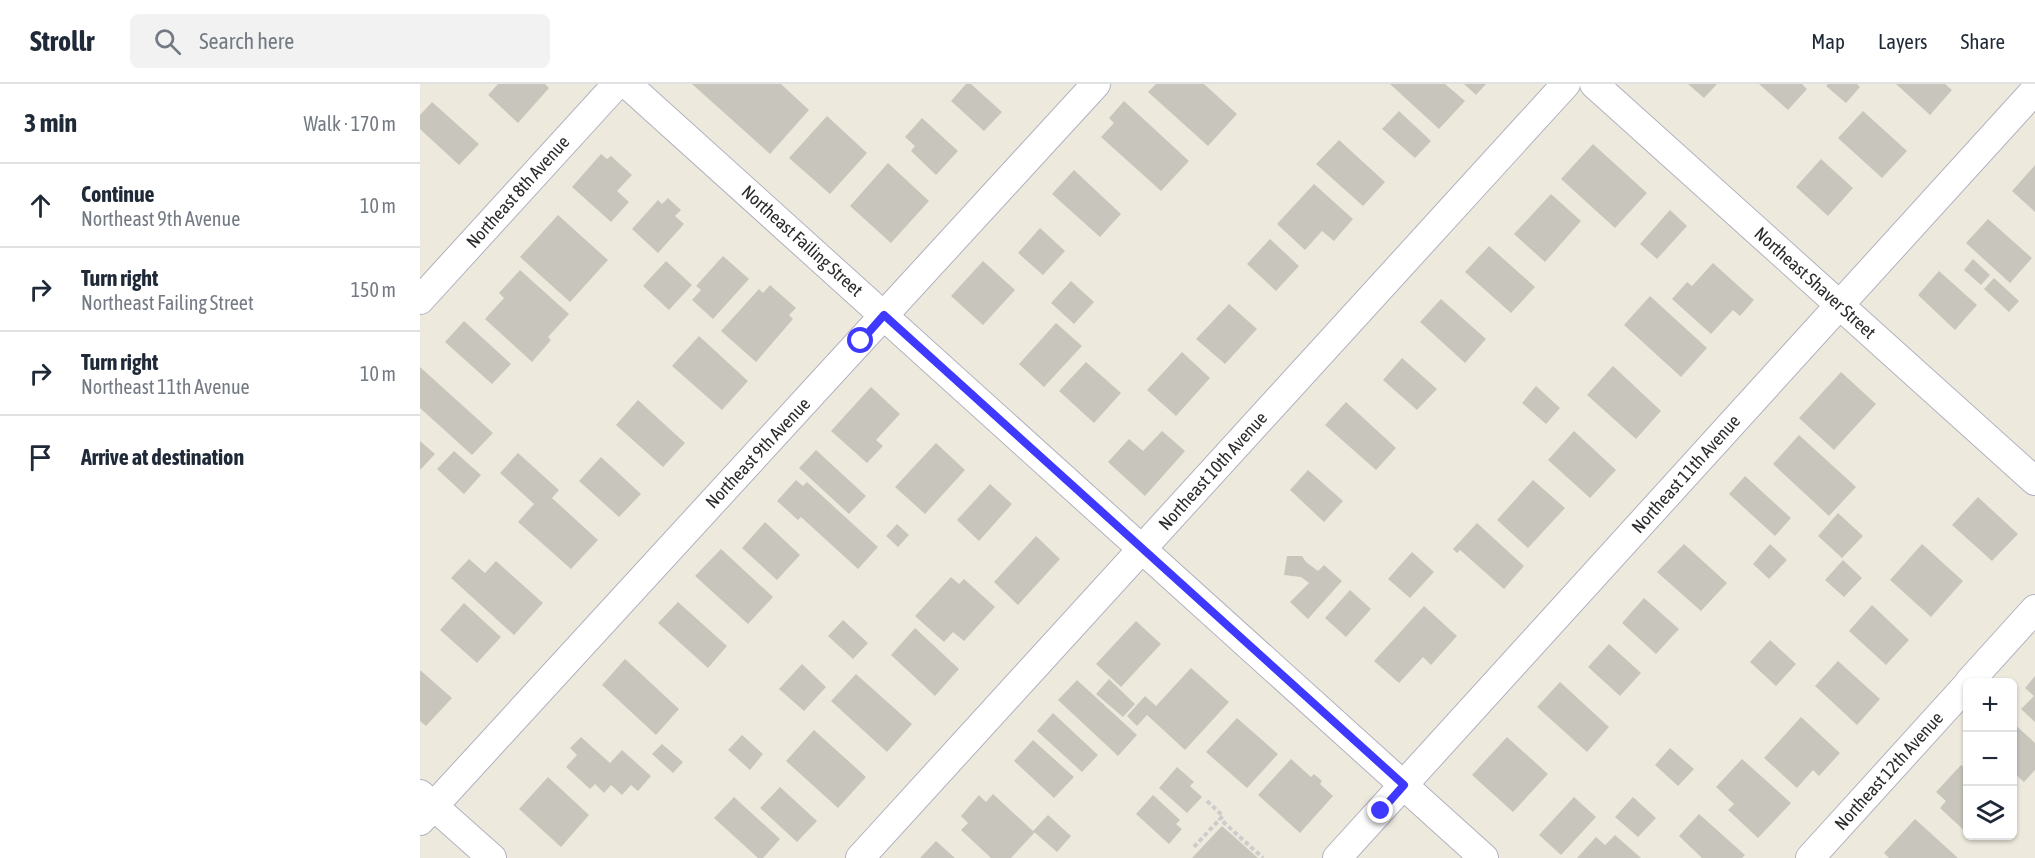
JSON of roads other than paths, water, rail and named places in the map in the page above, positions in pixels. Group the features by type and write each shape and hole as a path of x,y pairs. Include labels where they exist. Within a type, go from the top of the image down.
{"street":[{"name":"Northeast 8th Avenue","path":"420,300 617,84"},
{"name":"Northeast Failing Street","path":"627,84 1484,858"},
{"name":"Northeast 9th Avenue","path":"425,807 1096,84"},
{"name":"Northeast 10th Avenue","path":"860,858 1566,84"},
{"name":"Northeast Shaver Street","path":"1594,84 2035,481"},
{"name":"Northeast 11th Avenue","path":"1337,858 2035,90"},
{"name":"Northeast 12th Avenue","path":"1973,678 2035,609"},
{"name":"Northeast 12th Avenue","path":"1810,858 1963,689"},
{"path":"425,807 492,858"}]}
